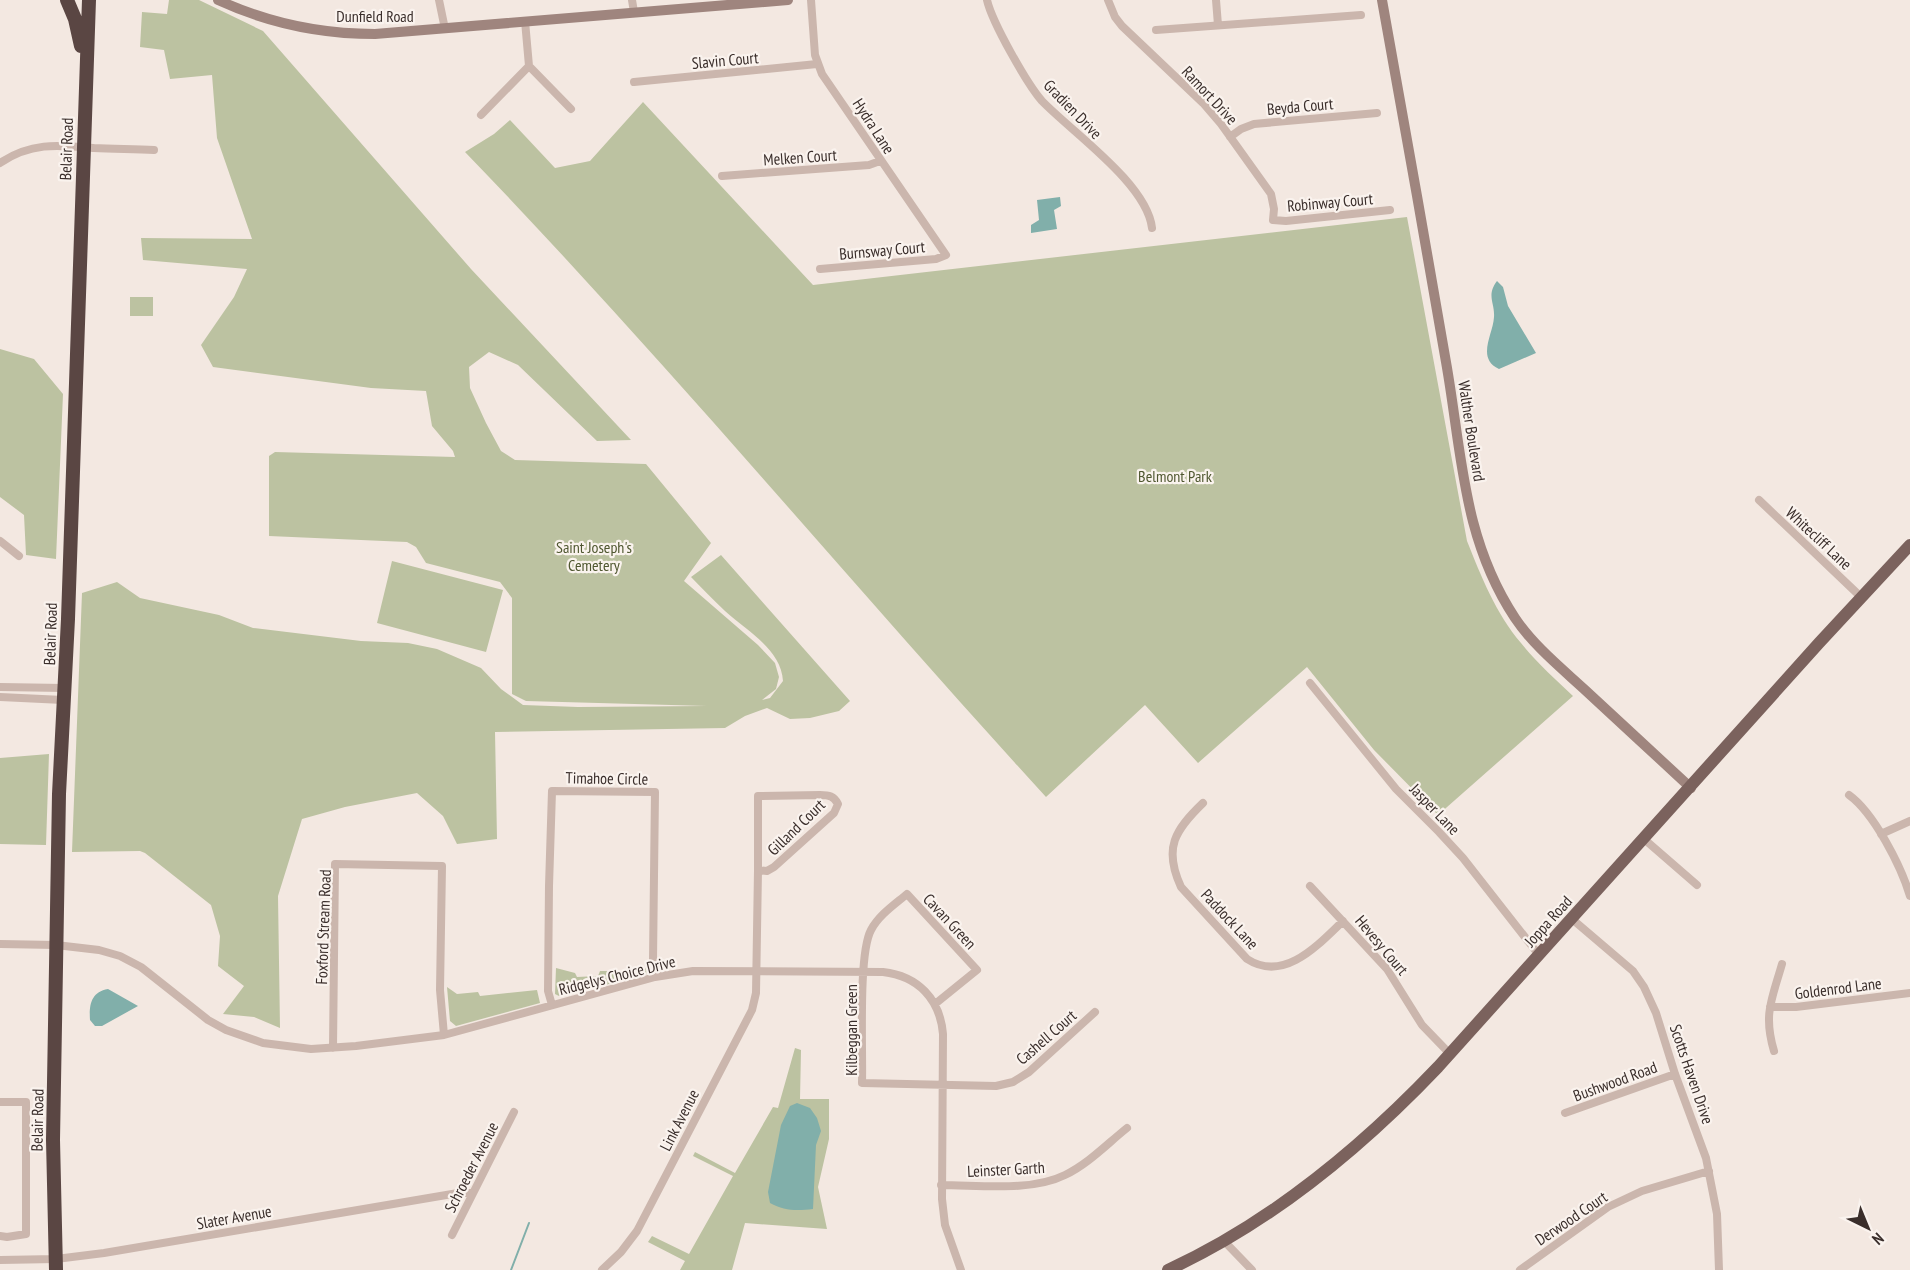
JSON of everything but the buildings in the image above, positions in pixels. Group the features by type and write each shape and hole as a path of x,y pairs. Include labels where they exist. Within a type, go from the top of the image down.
{"highway":[{"path":"67,0 75,19 86,72"},
{"name":"Belair Road","path":"56,1264 53,1172 59,794 89,0"}],"main road":[{"name":"Dunfield Road","path":"218,0 269,20 324,31 375,34 634,12 721,2 788,0"},
{"name":"Walther Boulevard","path":"1382,0 1449,379 1465,488 1484,561 1504,601 1533,640 1691,788"},
{"name":"Joppa Road","path":"1168,1270 1224,1241 1280,1205 1386,1121 1450,1054 1910,545"}],"street":[{"path":"440,0 445,29"},
{"path":"632,0 634,12"},
{"name":"Hydra Lane","path":"811,0 817,64 880,161 946,255"},
{"name":"Gradien Drive","path":"987,0 999,28 1035,92 1127,182 1147,208 1151,216 1152,228"},
{"name":"Ramort Drive","path":"1108,0 1115,17 1122,26 1210,110 1271,194 1275,208 1273,220"},
{"path":"1216,0 1218,26"},
{"path":"1156,30 1361,15"},
{"path":"525,21 530,66 571,110"},
{"name":"Slavin Court","path":"634,82 817,64"},
{"path":"481,115 530,66"},
{"name":"Beyda Court","path":"1230,137 1254,124 1377,113"},
{"path":"0,163 32,147 82,146 154,150"},
{"name":"Melken Court","path":"722,176 869,165 880,161"},
{"name":"Robinway Court","path":"1273,220 1390,210"},
{"name":"Burnsway Court","path":"820,269 936,259 946,255"},
{"name":"Whitecliff Lane","path":"1759,500 1862,597"},
{"path":"0,541 19,556"},
{"name":"Jasper Lane","path":"1310,683 1396,789 1463,858 1539,955"},
{"path":"0,687 64,694"},
{"path":"0,697 64,694"},
{"name":"Timahoe Circle","path":"552,1005 548,991 548,979 552,790 655,792 653,960 655,978"},
{"name":"Gilland Court","path":"757,971 758,796 828,795 836,800 838,804 834,813 774,867 767,871 758,870"},
{"path":"1849,795 1866,809 1881,834 1910,896"},
{"name":"Paddock Lane","path":"1203,803 1186,819 1174,838 1172,862 1175,874 1181,887 1247,959 1266,967 1277,967 1290,963 1316,946 1343,921"},
{"path":"1881,834 1910,821"},
{"path":"1644,839 1697,885"},
{"name":"Foxford Stream Road","path":"333,1048 335,864 442,866 440,990 444,1035"},
{"name":"Hevesy Court","path":"1310,886 1387,969 1422,1025 1450,1054"},
{"name":"Cavan Green","path":"864,971 867,940 871,930 883,915 907,894 977,970 935,1004"},
{"name":"Scotts Haven Drive","path":"1572,919 1638,978 1656,1013 1709,1171 1717,1214 1719,1270"},
{"name":"Ridgelys Choice Drive","path":"0,944 56,945 99,950 126,958 208,1020 245,1037 293,1047 333,1048 444,1035 655,978 711,969 894,973 911,979 922,987 935,1004 942,1026 941,1185 945,1225 961,1270"},
{"path":"1774,1051 1768,1026 1770,1007 1782,963"},
{"name":"Link Avenue","path":"602,1270 630,1241 653,1203 752,1010 756,993 757,971"},
{"name":"Kilbeggan Green","path":"864,971 862,1083 942,1085"},
{"name":"Goldenrod Lane","path":"1770,1007 1796,1007 1910,993"},
{"name":"Cashell Court","path":"942,1085 996,1086 1013,1082 1029,1072 1095,1012"},
{"name":"Bushwood Road","path":"1565,1113 1675,1074"},
{"path":"0,1102 26,1102 26,1234 0,1236"},
{"name":"Schroeder Avenue","path":"452,1235 514,1112"},
{"name":"Leinster Garth","path":"941,1185 1024,1185 1052,1180 1079,1167 1127,1128"},
{"name":"Derwood Court","path":"1520,1270 1608,1207 1642,1191 1709,1171"},
{"name":"Slater Avenue","path":"0,1260 56,1264 104,1253 458,1193 472,1193"},
{"path":"1224,1241 1252,1270"}],"green space":[{"name":"Saint Joseph's Cemetery","path":"169,0 199,0 263,31 471,269 631,440 597,441 518,365 489,352 469,367 470,388 501,451 515,460 646,464 711,543 684,581 758,645 775,663 779,677 776,689 762,700 770,698 783,681 776,659 762,642 725,611 691,577 721,555 850,701 839,711 810,718 790,719 767,708 745,716 725,728 495,732 497,839 457,844 443,816 417,793 345,807 302,819 278,896 280,1028 254,1017 223,1014 244,986 218,966 220,936 211,905 140,851 72,852 82,593 117,582 140,598 219,615 253,628 361,641 408,643 437,649 481,668 501,689 523,705 707,706 526,701 512,694 512,598 500,582 426,563 416,547 407,542 269,536 269,456 275,452 455,457 453,451 432,426 426,391 371,388 213,367 201,345 234,297 247,269 143,260 141,238 252,239 217,138 212,75 170,79 164,50 140,47 142,12 167,14"},
{"name":"Belmont Park","path":"643,102 813,285 1407,217 1467,541 1490,594 1512,632 1539,664 1573,696 1438,815 1374,750 1307,667 1198,763 1145,705 1046,797 686,391 465,152 494,134 510,120 555,168 590,161"},
{"path":"130,297 153,297 153,316 130,316"},
{"path":"0,349 34,359 63,394 56,559 26,555 24,515 0,497"},
{"path":"392,561 503,590 486,652 377,623"},
{"path":"49,754 46,845 0,844 0,758"},
{"path":"556,968 575,973 577,977 598,976 600,971 647,968 646,975 559,996 555,994"},
{"path":"447,987 457,994 478,992 480,996 537,990 540,1003 456,1026 450,1021"},
{"path":"795,1048 801,1050 800,1099 829,1099 829,1139 818,1187 827,1229 745,1223 732,1270 680,1270 685,1261 648,1242 652,1236 689,1254 733,1176 693,1156 695,1152 735,1173 773,1107 778,1108"}],"water":[{"path":"1060,197 1061,206 1054,210 1057,229 1031,233 1031,225 1039,220 1037,200"},
{"path":"1497,281 1503,287 1508,306 1536,353 1499,369 1488,359 1487,352 1494,317 1492,291"},
{"path":"108,989 138,1006 102,1026 95,1026 90,1020 92,1000 98,993"},
{"path":"797,1103 810,1108 817,1118 821,1131 816,1145 813,1209 780,1208 770,1203 768,1192 781,1125 790,1106"}],"waterway":[{"path":"511,1270 529,1223"}]}
